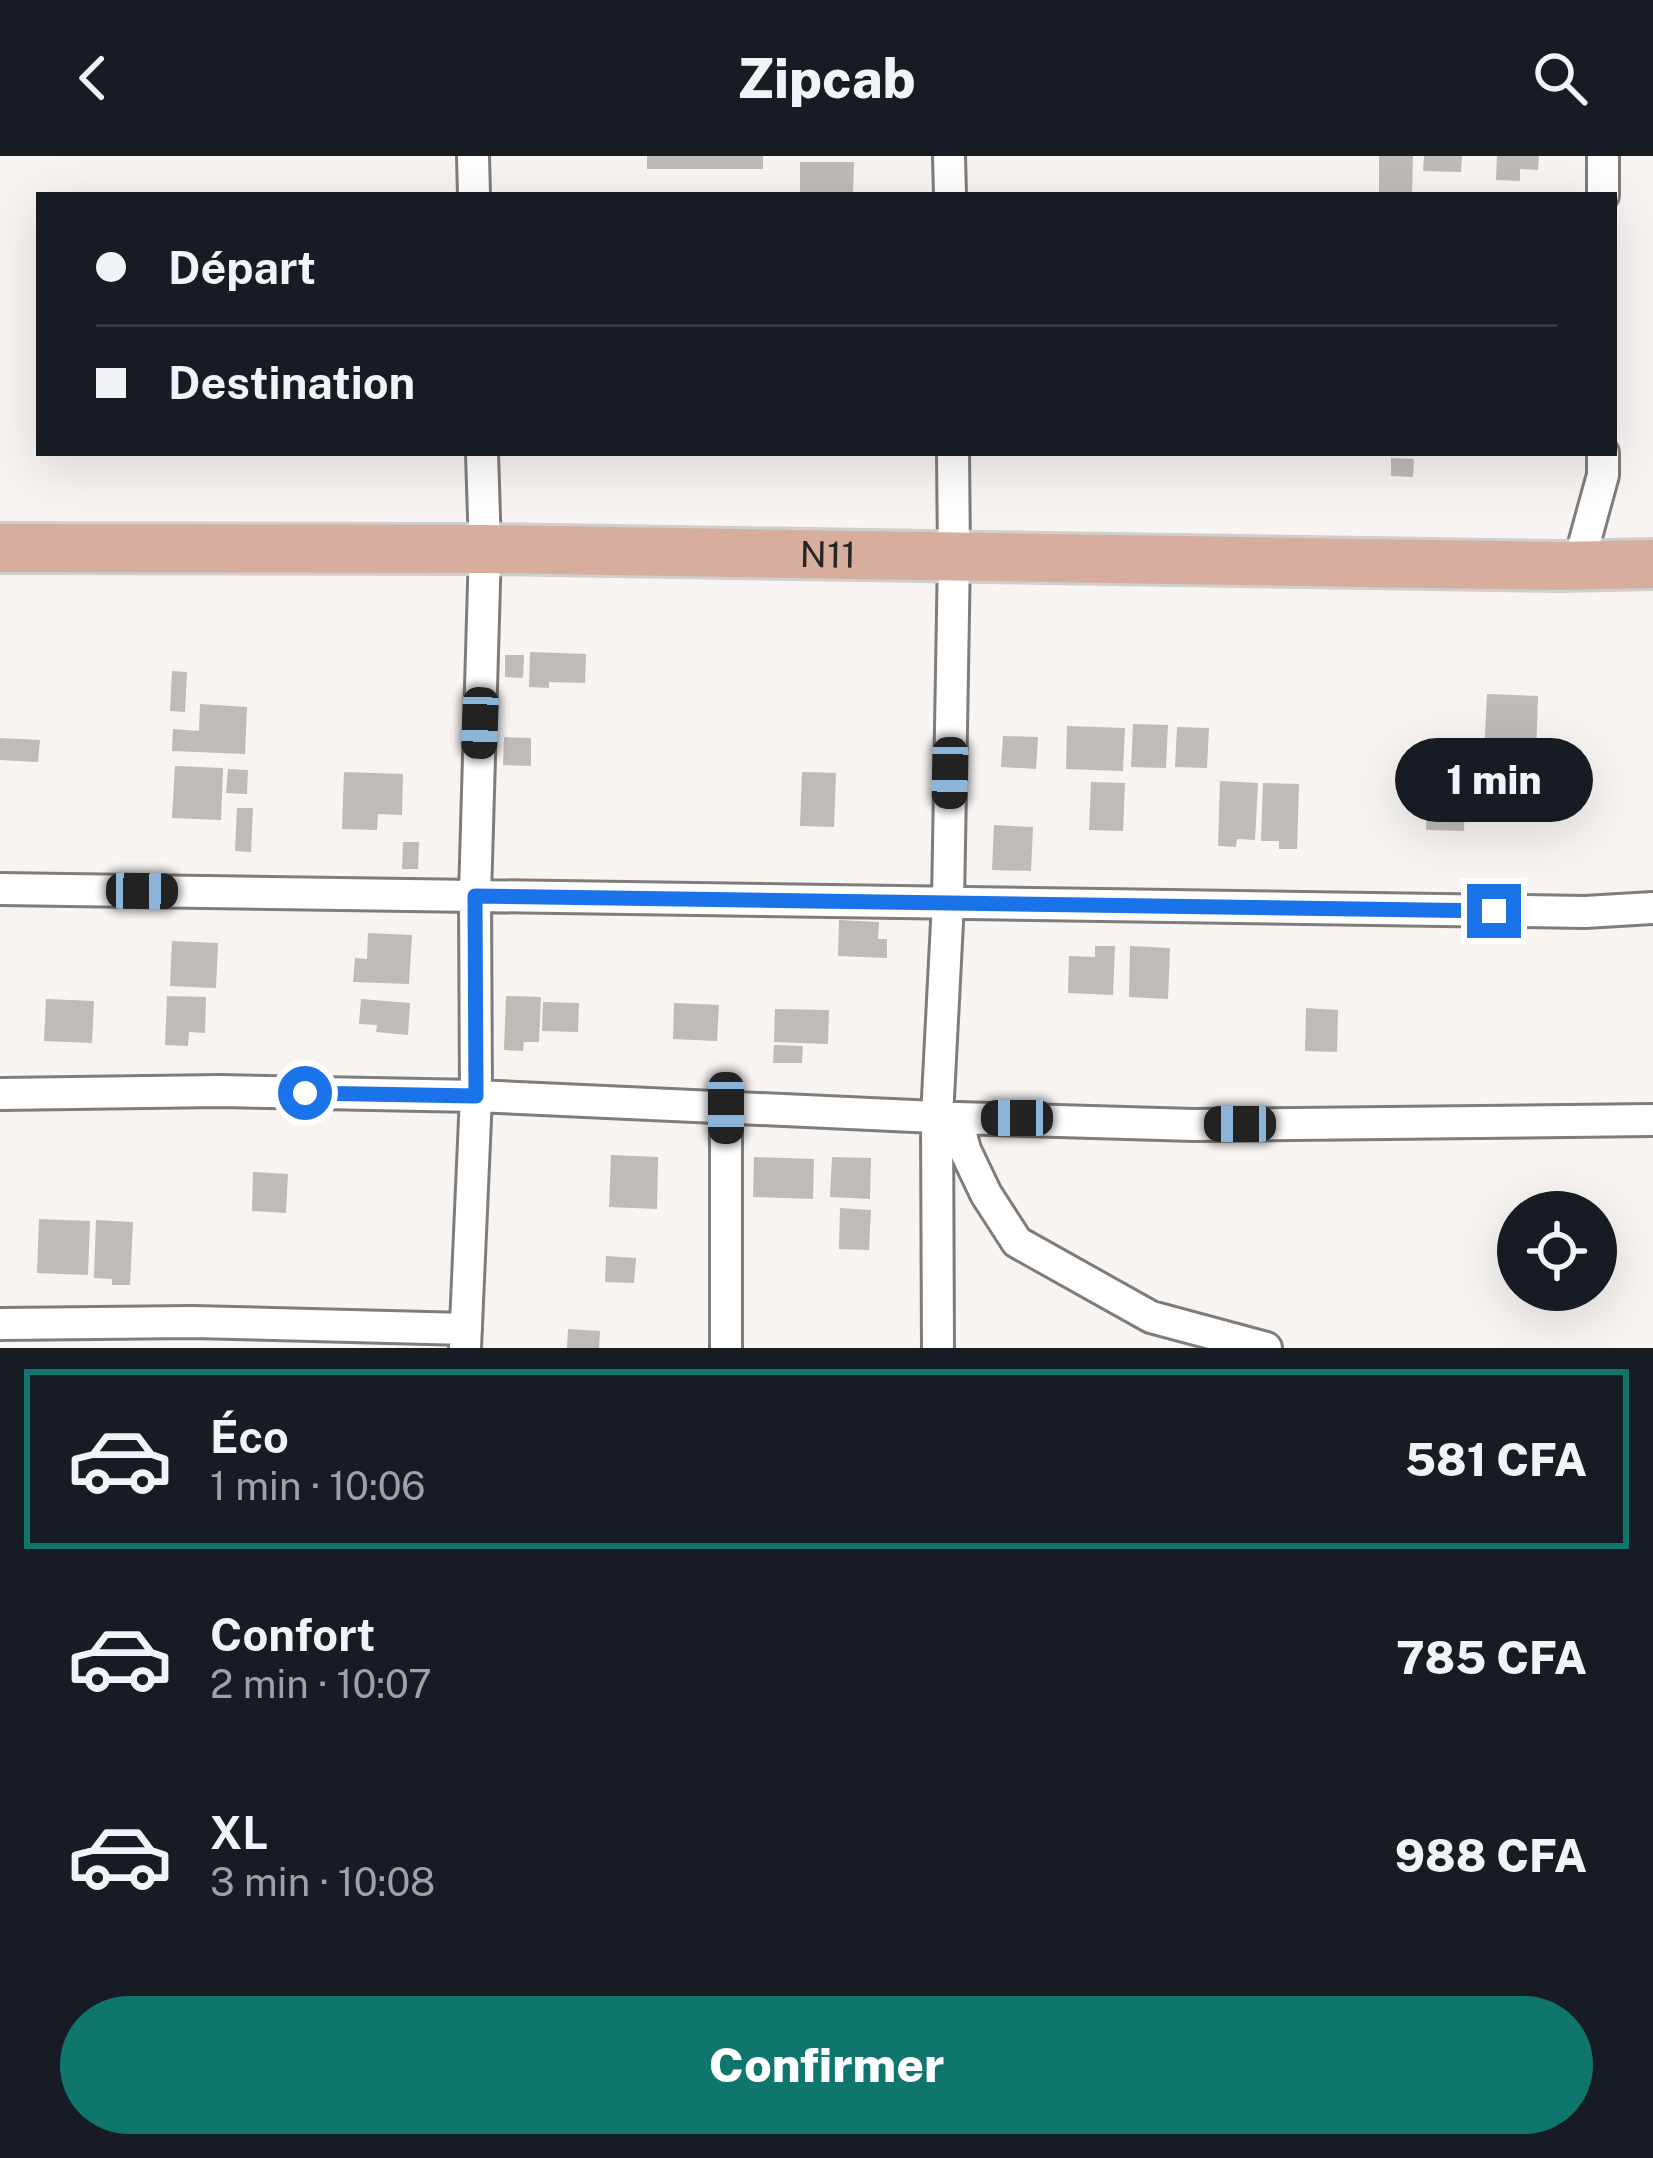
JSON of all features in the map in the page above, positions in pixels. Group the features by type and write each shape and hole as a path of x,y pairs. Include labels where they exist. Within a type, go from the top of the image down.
{"main road":[{"name":"N11","path":"0,548 1653,565"}],"street":[{"path":"473,156 474,192"},
{"path":"949,156 950,192"},
{"path":"1603,156 1603,192"},
{"path":"0,1324 193,1322 465,1339 476,1096 475,896 485,550 482,456"},
{"path":"938,1348 947,1117 952,456"},
{"path":"1578,566 1604,475 1604,456"},
{"path":"0,889 1585,912 1653,908"},
{"path":"0,1094 220,1091 476,1096 1194,1124 1653,1120"},
{"path":"726,1108 726,1348"},
{"path":"947,1117 1017,1242 1150,1317 1267,1348"}],"building":[{"path":"647,156 763,156 763,169 647,169"},
{"path":"1379,156 1413,156 1412,192 1379,192"},
{"path":"1424,156 1462,156 1461,172 1423,171"},
{"path":"1497,156 1539,156 1538,170 1520,169 1520,181 1496,180"},
{"path":"800,162 854,162 853,192 800,192"},
{"path":"1391,458 1414,459 1413,477 1391,476"},
{"path":"530,652 586,654 585,683 529,687"},
{"path":"505,655 524,655 523,678 505,677"},
{"path":"172,671 187,672 185,712 170,711"},
{"path":"1487,694 1538,696 1536,756 1484,754"},
{"path":"200,704 247,707 245,754 172,751 173,729 199,731"},
{"path":"1133,724 1168,725 1166,768 1131,767"},
{"path":"1067,726 1125,728 1123,771 1066,769"},
{"path":"1177,727 1209,728 1207,768 1175,767"},
{"path":"1003,736 1038,737 1036,769 1001,767"},
{"path":"504,737 531,738 531,766 503,765"},
{"path":"0,738 40,740 38,762 0,760"},
{"path":"175,766 223,768 221,820 172,818"},
{"path":"228,769 248,770 247,794 226,793"},
{"path":"344,772 403,774 402,815 378,814 377,830 342,829"},
{"path":"802,772 836,773 834,827 800,826"},
{"path":"1428,779 1466,780 1464,831 1426,830"},
{"path":"1220,781 1258,783 1255,840 1237,839 1236,847 1218,846"},
{"path":"1091,782 1125,783 1123,831 1089,830"},
{"path":"1263,783 1299,784 1297,849 1279,849 1279,841 1261,841"},
{"path":"237,808 253,808 251,852 235,851"},
{"path":"994,825 1033,827 1031,871 992,870"},
{"path":"403,842 419,842 418,869 402,869"},
{"path":"839,920 879,922 878,939 887,939 887,958 838,956"},
{"path":"368,933 412,935 409,984 353,982 355,958 367,959"},
{"path":"172,941 218,943 216,988 170,986"},
{"path":"1095,946 1115,946 1113,995 1068,993 1069,956 1095,957"},
{"path":"1130,946 1170,948 1168,999 1129,997"},
{"path":"167,996 206,997 205,1033 189,1032 188,1046 165,1045"},
{"path":"506,996 541,997 539,1042 524,1042 523,1051 504,1050"},
{"path":"46,999 94,1001 92,1043 44,1041"},
{"path":"361,999 410,1003 408,1035 376,1032 377,1025 359,1024"},
{"path":"543,1002 579,1003 578,1032 542,1031"},
{"path":"674,1003 719,1005 717,1041 673,1039"},
{"path":"1306,1008 1338,1010 1337,1052 1305,1051"},
{"path":"775,1009 829,1010 828,1044 774,1042"},
{"path":"774,1045 803,1046 802,1063 773,1063"},
{"path":"611,1155 658,1157 657,1209 609,1207"},
{"path":"754,1157 814,1159 813,1199 753,1197"},
{"path":"832,1157 871,1158 870,1199 830,1197"},
{"path":"253,1172 288,1174 286,1213 252,1211"},
{"path":"840,1208 871,1210 869,1250 839,1249"},
{"path":"39,1219 90,1221 88,1275 37,1273"},
{"path":"96,1220 133,1222 130,1285 94,1278"},
{"path":"606,1256 636,1258 634,1283 605,1282"},
{"path":"568,1329 600,1331 599,1348 567,1348"}],"route":[{"path":"305,1093 476,1096 475,896 1494,911"}]}
